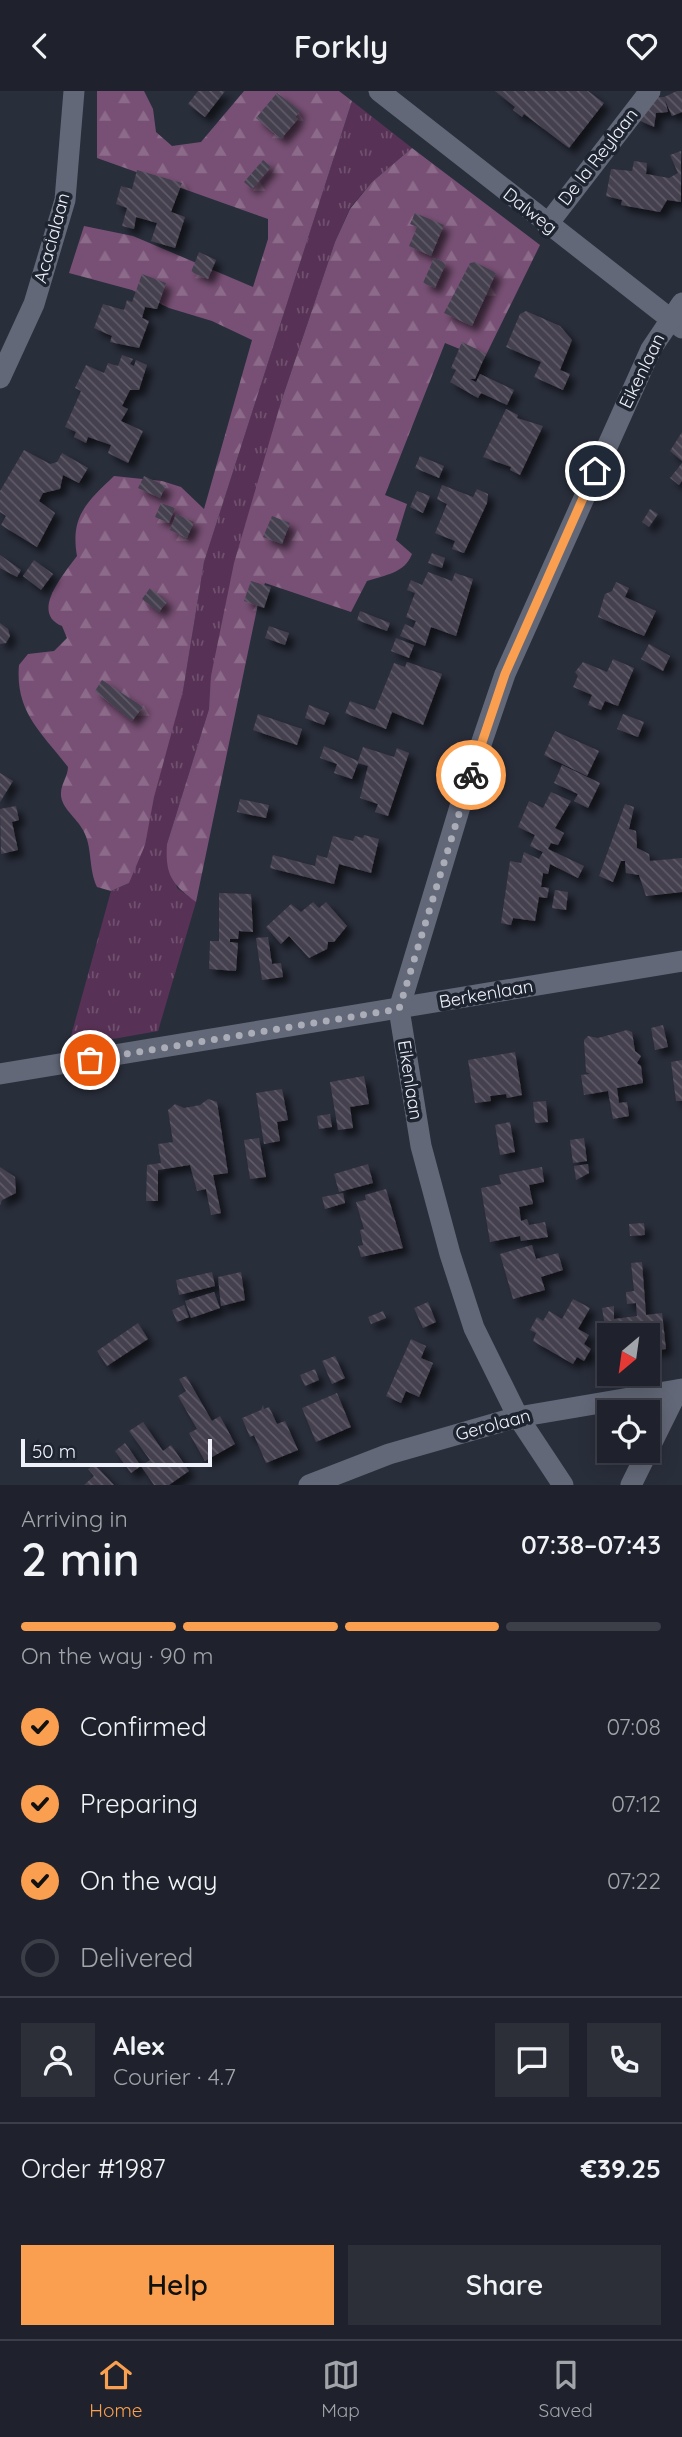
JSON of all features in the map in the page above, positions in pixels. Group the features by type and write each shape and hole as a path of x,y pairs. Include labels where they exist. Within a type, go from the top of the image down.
{"street":[{"name":"Acacialaan","path":"0,378 34,304 65,200 74,91"},
{"name":"Dalweg","path":"379,91 547,225 678,317"},
{"name":"De la Reylaan","path":"547,225 650,91"},
{"name":"Eikenlaan","path":"564,1485 518,1417 474,1328 450,1254 421,1146 399,1009 462,800 505,674 651,349 678,317"},
{"name":"Berkenlaan","path":"0,1074 682,961"},
{"name":"Gerolaan","path":"309,1485 389,1454 518,1417 680,1390"},
{"path":"631,1485 680,1390"}],"green space":[{"path":"97,91 144,91 153,109 156,132 172,146 201,142 244,91 339,91 352,101 204,562 183,691 154,797 145,845 129,883 111,891 97,887 86,837 61,798 68,767 40,732 26,709 21,696 19,665 28,654 54,651 67,638 62,626 53,620 49,603 52,593 77,556 76,530 83,511 114,476 162,481 181,487 204,509 252,340 212,321 169,308 132,290 69,273 84,226 133,236 253,287 268,239 268,219 97,158"},
{"path":"352,101 412,148 372,182 350,208 335,242 281,402 219,639 209,709 167,844 177,888 196,902 158,1031 68,1047 111,891 129,883 183,691 204,562"},
{"path":"412,148 540,245 484,359 445,343 385,495 407,504 396,540 412,554 405,565 394,572 367,581 351,612 265,583 258,604 196,902 181,890 172,878 167,864 167,844 209,709 211,676 234,563 281,402 335,242 350,209 372,182"}],"building":[{"path":"198,91 225,91 205,117 188,104"},
{"path":"495,91 588,91 604,103 569,148 524,114 522,117 513,110 515,107"},
{"path":"682,91 682,112 672,116 665,100 668,112 656,113 654,127 636,119 653,97 664,97"},
{"path":"277,93 300,111 295,117 298,119 281,139 256,118"},
{"path":"681,151 681,202 667,200 660,212 621,205 622,200 606,196 611,169 632,171 634,161 647,163 646,174 669,178 678,173 670,155"},
{"path":"263,160 271,167 252,189 244,182"},
{"path":"137,170 182,183 171,212 185,217 175,248 151,241 157,223 136,217 134,229 122,226 127,208 116,204 121,186 132,189"},
{"path":"415,213 444,225 431,256 409,246 417,227 410,224"},
{"path":"199,252 216,260 208,279 191,272"},
{"path":"434,258 446,263 435,288 423,283"},
{"path":"475,262 496,273 472,326 444,313 470,263"},
{"path":"142,274 166,283 157,309 145,307 142,318 149,321 139,348 110,342 112,336 94,328 103,304 124,310 127,300 132,302"},
{"path":"526,311 560,326 572,340 560,370 570,374 563,390 534,377 541,362 506,347 520,314"},
{"path":"462,342 486,354 475,379 470,379 476,382 480,374 514,390 507,405 481,393 478,398 450,382 456,370 451,368"},
{"path":"122,355 133,359 130,364 134,366 136,360 147,365 139,390 130,390 122,406 128,409 121,421 143,431 128,463 108,453 111,445 88,437 86,443 74,437 76,432 65,427 81,391 75,388 86,365 104,373 108,363 118,366"},
{"path":"506,409 518,415 517,418 543,426 520,475 510,470 511,467 483,457"},
{"path":"682,432 682,461 670,451"},
{"path":"24,450 50,464 57,462 62,453 88,468 79,483 63,475 60,489 43,493 39,501 55,513 37,547 1,525 6,516 0,512 0,491"},
{"path":"420,456 444,466 439,478 415,468"},
{"path":"682,463 682,481 679,485 670,478"},
{"path":"144,476 166,486 160,498 138,488"},
{"path":"442,485 473,497 477,489 488,494 487,503 464,553 452,549 455,541 435,533 447,504 437,499"},
{"path":"417,491 430,496 423,513 410,507"},
{"path":"161,503 175,508 169,523 155,517"},
{"path":"650,509 658,514 649,527 642,522"},
{"path":"176,514 194,522 187,538 170,530"},
{"path":"272,516 290,523 282,544 263,537"},
{"path":"432,553 445,558 442,568 428,563"},
{"path":"0,555 21,570 17,577 0,568"},
{"path":"34,560 53,574 41,590 23,576"},
{"path":"428,572 452,581 455,573 473,579 456,636 431,627 425,646 400,636 405,624 413,628 416,621 406,617 415,593 407,590 411,580 422,585"},
{"path":"251,581 271,587 264,608 244,601"},
{"path":"616,582 629,588 625,597 656,611 644,636 598,617 605,594 612,591"},
{"path":"150,588 167,602 159,612 142,599"},
{"path":"360,611 390,623 387,631 357,620"},
{"path":"0,623 8,629 10,636 6,643 0,644"},
{"path":"269,626 289,633 285,645 265,638"},
{"path":"396,638 414,645 409,658 391,651"},
{"path":"649,644 670,656 663,671 641,659"},
{"path":"613,659 634,668 618,706 605,701 601,710 588,705 592,695 573,687 578,676 575,672 583,662 607,672"},
{"path":"407,662 442,674 423,725 392,712 386,729 345,713 350,701 375,710 394,663 405,667"},
{"path":"102,680 143,707 132,721 95,691"},
{"path":"309,705 329,713 324,725 305,718"},
{"path":"258,714 302,729 297,745 253,730"},
{"path":"623,714 644,722 638,737 617,729"},
{"path":"555,731 599,751 587,776 544,755"},
{"path":"324,746 358,761 363,747 394,757 397,748 409,753 388,816 375,812 378,804 360,798 368,766 358,763 352,779 334,773 337,764 320,758"},
{"path":"562,765 600,783 588,808 574,801 578,794 554,783"},
{"path":"0,773 13,781 0,802"},
{"path":"551,792 571,801 555,828 564,833 558,845 551,843 548,849 584,866 578,878 550,864 548,874 543,873 541,887 549,888 547,898 539,897 535,921 513,918 511,925 501,923 510,861 521,863 524,852 539,859 543,852 530,846 535,835 518,827 529,801 543,808"},
{"path":"240,799 269,805 266,818 237,812"},
{"path":"625,804 634,807 629,829 636,831 637,848 649,854 650,861 682,858 682,892 646,896 639,875 626,873 625,861 621,861 613,882 599,876"},
{"path":"16,806 19,820 12,822 18,850 1,854 0,809"},
{"path":"364,835 379,839 371,873 339,864 334,884 270,868 273,855 315,866 317,855 327,858 333,836 353,841 355,836 363,838"},
{"path":"555,890 568,892 566,910 552,908"},
{"path":"219,893 251,894 253,932 239,931 238,939 230,939 230,942 238,943 236,971 209,969 210,941 219,941"},
{"path":"313,902 319,908 326,902 347,926 334,942 328,942 327,949 309,958 289,936 281,944 266,927 291,904 301,912"},
{"path":"268,937 272,964 281,963 283,977 262,980 256,938"},
{"path":"663,1025 668,1047 655,1050 651,1028"},
{"path":"627,1030 632,1032 635,1051 641,1056 637,1063 641,1066 643,1083 617,1088 619,1103 627,1102 629,1116 613,1119 608,1091 584,1095 581,1075 590,1074 586,1072 584,1040 588,1036 598,1038"},
{"path":"515,1052 522,1095 507,1098 506,1094 490,1096 491,1101 475,1103 468,1060"},
{"path":"682,1060 682,1101 676,1101 671,1062"},
{"path":"364,1076 369,1104 350,1107 353,1128 338,1130 330,1082"},
{"path":"282,1089 288,1120 277,1122 280,1141 264,1144 256,1093"},
{"path":"208,1099 217,1102 228,1173 213,1175 221,1213 211,1215 206,1189 197,1191 190,1165 158,1170 158,1201 146,1201 147,1165 161,1163 158,1144 173,1142 168,1110 175,1104 184,1108 200,1105"},
{"path":"546,1101 548,1122 535,1123 533,1102"},
{"path":"330,1114 332,1127 319,1129 317,1116"},
{"path":"510,1122 515,1152 500,1155 495,1125"},
{"path":"259,1138 266,1177 250,1179 244,1140"},
{"path":"584,1138 587,1161 573,1163 570,1140"},
{"path":"368,1164 373,1183 339,1192 334,1174"},
{"path":"588,1164 589,1173 576,1180 574,1166"},
{"path":"0,1167 15,1177 16,1193 2,1200 0,1205"},
{"path":"542,1167 544,1182 529,1185 533,1204 519,1207 521,1221 527,1219 529,1225 545,1222 548,1237 521,1241 520,1236 490,1242 481,1188 501,1184 499,1175"},
{"path":"386,1189 403,1248 361,1257 358,1246 363,1245 360,1230 364,1229 356,1202 366,1200 365,1195"},
{"path":"343,1193 345,1203 325,1209 322,1197"},
{"path":"644,1223 645,1235 630,1236 629,1224"},
{"path":"532,1245 536,1259 558,1253 563,1270 541,1277 545,1290 513,1299 500,1254"},
{"path":"642,1262 646,1315 662,1313 666,1349 660,1350 660,1323 604,1323 602,1308 614,1306 614,1319 637,1316 636,1303 627,1304 626,1292 634,1291 631,1263"},
{"path":"212,1272 215,1286 179,1295 176,1280"},
{"path":"241,1272 245,1300 221,1306 218,1277"},
{"path":"214,1292 220,1308 191,1318 185,1301"},
{"path":"573,1299 590,1308 578,1329 589,1335 584,1344 591,1349 584,1361 577,1357 573,1364 533,1341 536,1333 530,1330 537,1317 543,1321 549,1311 562,1319"},
{"path":"428,1302 436,1322 423,1328 414,1308"},
{"path":"184,1305 189,1317 177,1322 172,1310"},
{"path":"383,1311 386,1318 371,1324 368,1317"},
{"path":"138,1323 148,1339 107,1366 97,1351"},
{"path":"411,1339 426,1346 421,1358 433,1363 419,1397 406,1391 401,1403 386,1396"},
{"path":"335,1356 345,1378 332,1384 322,1361"},
{"path":"315,1369 319,1380 305,1386 300,1375"},
{"path":"186,1376 212,1421 220,1416 235,1444 205,1461 189,1433 197,1429 178,1396 186,1391 179,1379"},
{"path":"337,1393 351,1427 316,1442 302,1408"},
{"path":"263,1405 264,1409 269,1407 277,1424 285,1421 298,1450 266,1463 254,1435 250,1437 242,1418 261,1410"},
{"path":"143,1422 163,1451 171,1445 189,1471 169,1485 154,1485 141,1466 150,1460 129,1431"},
{"path":"125,1443 141,1466 131,1473 115,1451"},
{"path":"94,1464 114,1485 84,1485 94,1476 88,1469"}],"way so far":[{"path":"90,1060 399,1009 471,775"}],"route":[{"path":"471,775 505,674 595,471"}]}
